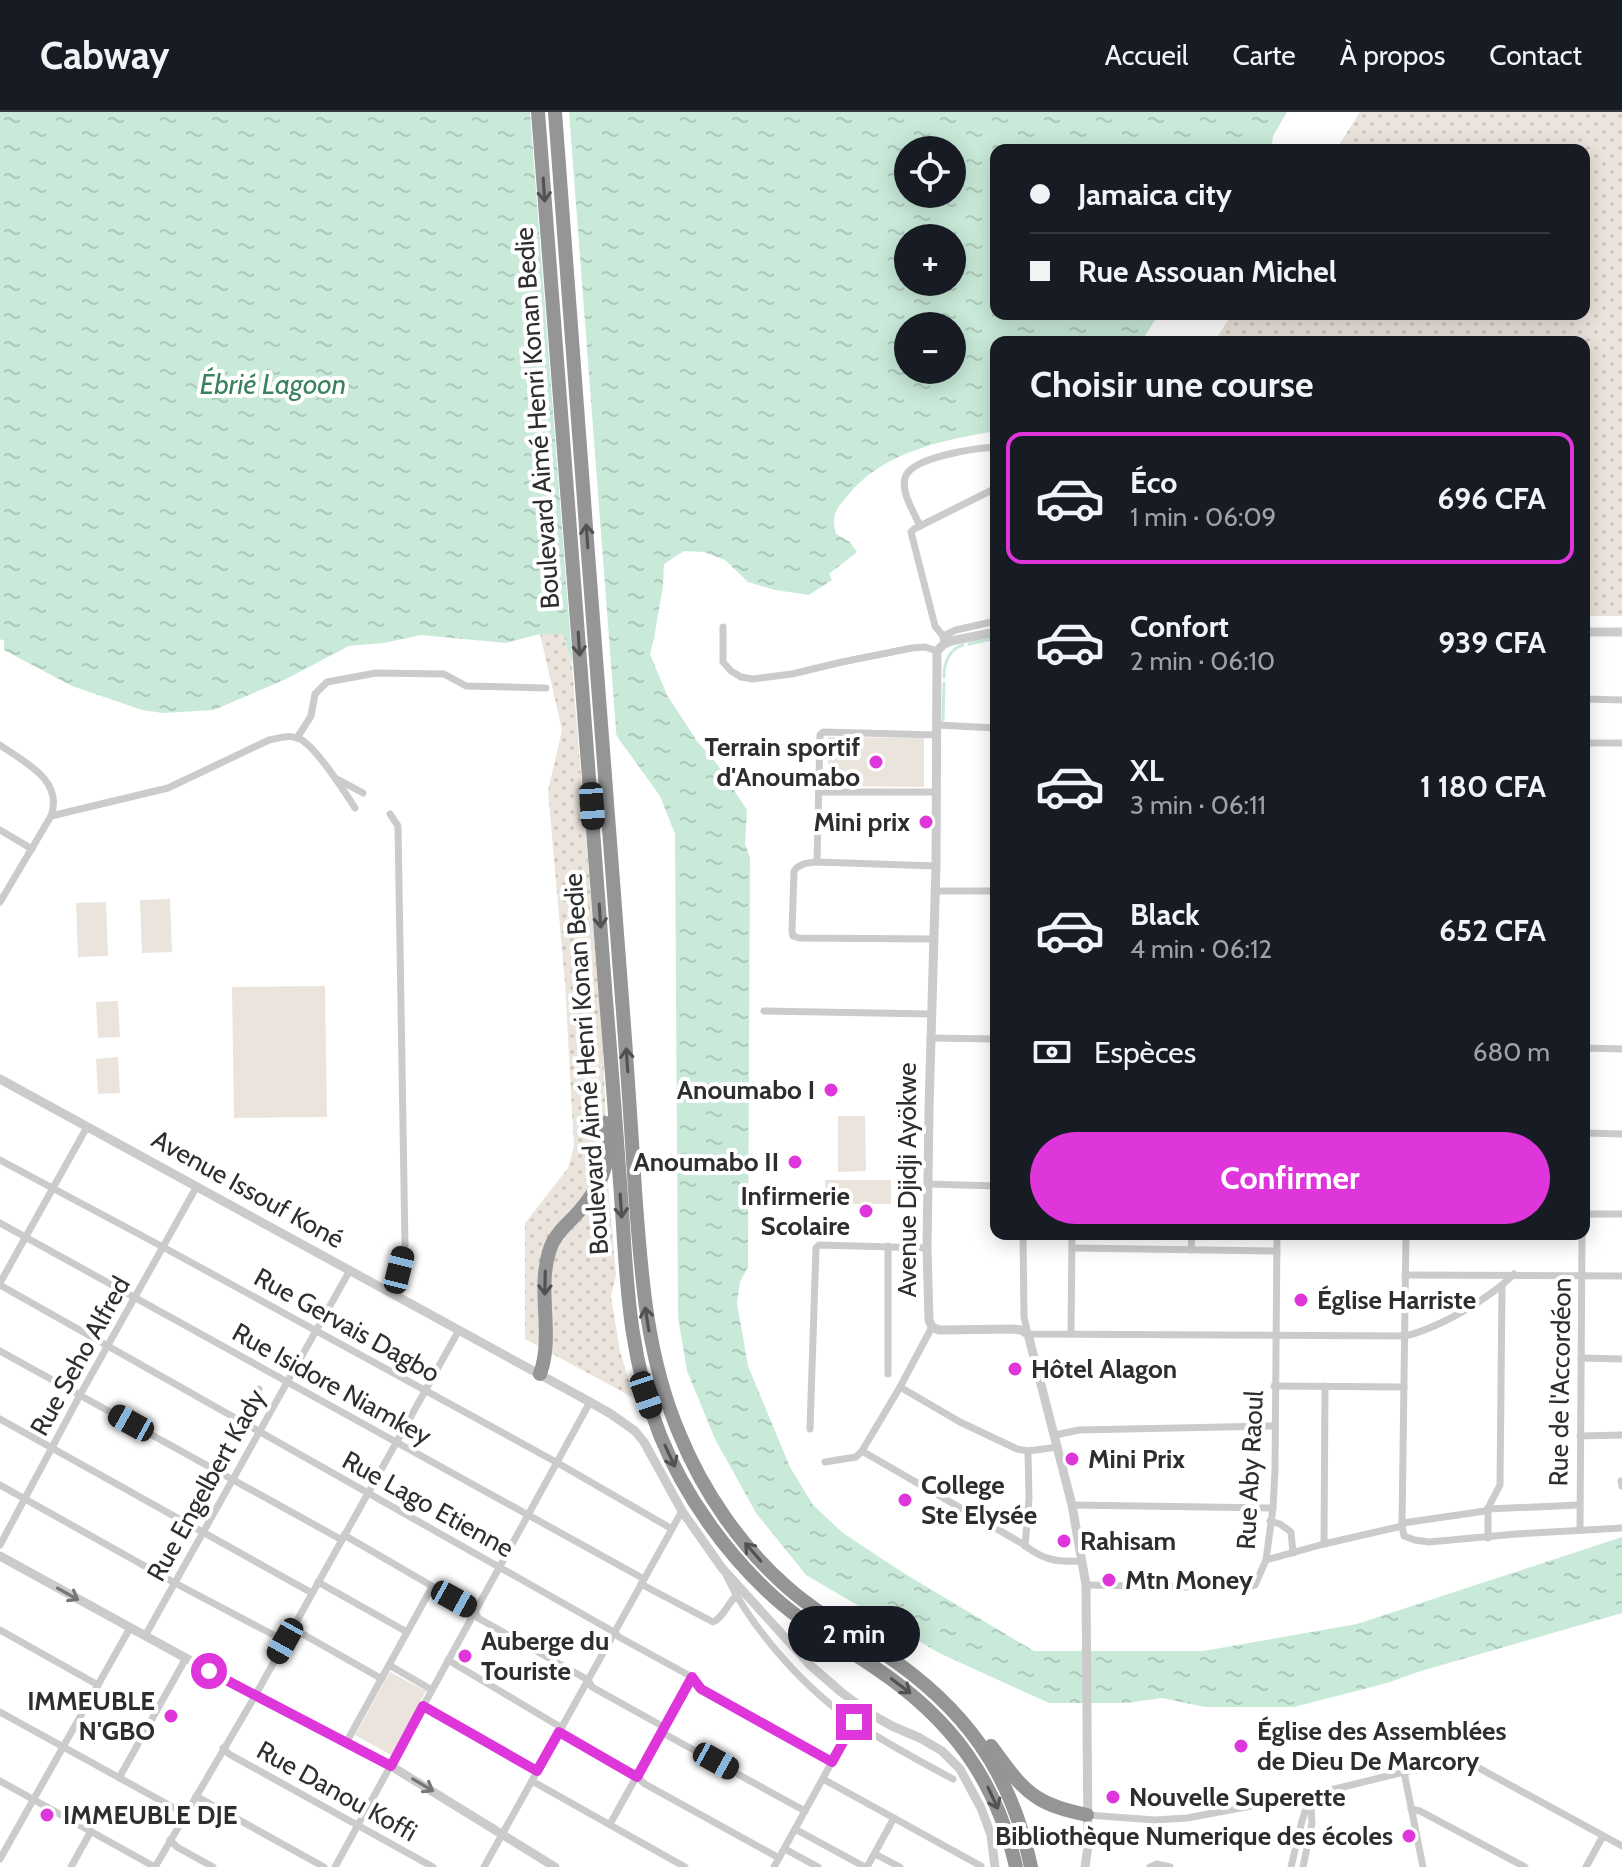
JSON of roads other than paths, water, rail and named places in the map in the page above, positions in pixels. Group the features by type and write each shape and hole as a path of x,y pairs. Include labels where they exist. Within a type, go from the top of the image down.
{"highway":[{"name":"Boulevard Aimé Henri Konan Bedie","path":"538,112 631,1329 646,1395 662,1440 682,1482 735,1557 775,1598 833,1642 903,1687 940,1720 966,1751 992,1794 1016,1867"},
{"name":"Boulevard Aimé Henri Konan Bedie","path":"555,112 641,1271 651,1345 660,1380 678,1433 711,1497 748,1547 786,1587 810,1606 913,1675 951,1709 979,1742 1005,1788 1031,1867"},
{"path":"540,1374 545,1355 545,1268 548,1253 558,1233 594,1194 605,1167 610,1044"},
{"path":"966,1726 981,1733 1011,1772 1039,1799 1087,1815"}],"street":[{"path":"920,526 904,489 907,472 914,465 968,449 990,447"},
{"path":"941,644 911,532 990,491"},
{"path":"941,644 956,630 990,622"},
{"path":"723,627 723,662 741,677 753,679 792,674 990,633"},
{"path":"1590,632 1622,632"},
{"name":"Avenue Djidji Ayökwe","path":"941,644 930,1038 929,1320 932,1327 939,1330 1013,1329 1028,1334"},
{"path":"297,738 311,716 315,694 327,682 376,673 444,674 466,686 546,688"},
{"path":"1590,699 1622,700"},
{"path":"817,862 819,740 823,732 990,728"},
{"path":"51,816 168,788 269,740 285,736 305,742 337,779 355,808"},
{"path":"1590,743 1622,743"},
{"path":"0,745 45,778 52,787 55,801 51,816 0,902"},
{"path":"337,779 363,793"},
{"path":"819,792 936,792"},
{"path":"390,814 398,826 405,1245 393,1294"},
{"path":"0,830 32,849"},
{"path":"933,939 793,936 794,871 802,864 817,862 936,866"},
{"path":"935,891 990,891"},
{"path":"764,1011 931,1014"},
{"path":"930,1038 990,1039"},
{"path":"1590,1048 1622,1049"},
{"name":"Avenue Issouf Koné","path":"0,1079 540,1374 635,1431 682,1511 722,1568 810,1665 869,1713 942,1751 960,1769 981,1808 991,1835 995,1867"},
{"path":"0,1284 87,1127"},
{"path":"1590,1133 1622,1134"},
{"name":"Rue Gervais Dagbo","path":"0,1160 316,1330 672,1529"},
{"path":"928,1184 990,1186"},
{"name":"Rue Seho Alfred","path":"0,1545 197,1186"},
{"path":"1590,1214 1622,1214"},
{"name":"Rue Isidore Niamkey","path":"0,1223 528,1515 713,1622 736,1596"},
{"path":"1023,1240 1024,1317 1072,1505 1086,1585 1088,1846 1085,1867"},
{"path":"1071,1334 1072,1240"},
{"path":"1191,1250 1192,1240"},
{"name":"Rue Aby Raoul","path":"1086,1585 1240,1588 1255,1585 1266,1560 1273,1508 1277,1240"},
{"path":"1406,1240 1404,1536 1429,1542 1622,1528"},
{"name":"Rue de l'Accordéon","path":"1580,1530 1582,1240"},
{"path":"810,1429 816,1248 819,1245 927,1248"},
{"path":"888,1246 888,1374"},
{"path":"1073,1248 1277,1251"},
{"name":"Rue Engelbert Kady","path":"145,1636 350,1270"},
{"path":"1028,1334 1405,1336 1437,1325 1502,1287 1514,1274"},
{"path":"1405,1275 1622,1276"},
{"name":"Rue Lago Etienne","path":"0,1284 614,1632 692,1677 701,1689 832,1762"},
{"path":"1488,1538 1488,1509 1500,1485 1502,1287"},
{"path":"825,1462 856,1457 862,1451 932,1327"},
{"path":"0,1781 155,1867 255,1696 459,1330"},
{"path":"0,1351 475,1611 478,1618 588,1680 592,1687 805,1811"},
{"path":"1581,1358 1622,1359"},
{"path":"1274,1386 1404,1387"},
{"path":"1324,1544 1325,1386"},
{"path":"900,1387 960,1422 1017,1449 1028,1451 1058,1447"},
{"path":"242,1421 259,1389"},
{"path":"335,1867 590,1402"},
{"path":"0,1419 312,1593"},
{"path":"1055,1435 1079,1430 1275,1426"},
{"path":"1580,1436 1622,1435"},
{"path":"862,1451 1040,1557 1058,1562 1082,1561"},
{"path":"1025,1546 1029,1499 1028,1451"},
{"path":"0,1485 285,1641"},
{"path":"1072,1505 1273,1508"},
{"path":"1266,1560 1402,1525 1488,1509 1579,1505"},
{"path":"484,1867 682,1511"},
{"path":"1270,1521 1291,1532 1293,1553"},
{"path":"0,1556 255,1696 391,1766 555,1867"},
{"path":"722,1568 736,1596 766,1639 793,1668 854,1722 953,1779"},
{"path":"318,1582 407,1632"},
{"path":"346,1743 432,1587"},
{"path":"0,1859 130,1628"},
{"path":"292,1628 382,1679"},
{"path":"0,1630 98,1685"},
{"path":"119,1778 186,1658"},
{"path":"448,1660 645,1784 779,1858"},
{"path":"389,1665 432,1690"},
{"path":"610,1824 692,1677"},
{"path":"423,1706 537,1771"},
{"path":"0,1712 185,1814"},
{"path":"774,1867 854,1722"},
{"name":"Rue Danou Koffi","path":"223,1748 433,1867"},
{"path":"1087,1815 1155,1820 1187,1818 1466,1761 1622,1846"},
{"path":"1404,1772 1423,1867"},
{"path":"823,1779 981,1866"},
{"path":"532,1781 610,1824 669,1863 685,1867"},
{"path":"1291,1867 1310,1795"},
{"path":"1303,1867 1312,1823 1310,1795"},
{"path":"196,1796 324,1867"},
{"path":"1411,1809 1525,1867"},
{"path":"795,1829 866,1867 894,1818"},
{"path":"71,1867 91,1831"},
{"path":"1586,1867 1603,1836"},
{"path":"170,1840 213,1867"},
{"path":"785,1849 818,1867"},
{"path":"875,1854 900,1867"},
{"path":"1150,1867 1157,1864 1170,1867"}],"water":[{"name":"Ébrié Lagoon","path":"0,112 1287,112 1272,144 990,144 990,320 1155,320 1145,336 990,336 990,432 916,450 879,468 863,480 840,504 834,516 836,534 850,542 857,552 829,574 832,580 809,595 748,582 725,560 704,552 684,551 664,564 650,654 667,695 747,810 745,844 750,857 748,1267 740,1282 737,1303 748,1366 790,1467 813,1505 843,1533 902,1572 1034,1651 1203,1651 1357,1624 1622,1537 1622,1613 1387,1683 1294,1707 1205,1707 1162,1698 1126,1703 1049,1703 939,1653 806,1575 756,1513 715,1439 687,1371 678,1317 675,834 660,796 616,735 616,730 571,661 563,634 540,634 506,643 421,635 349,646 286,679 214,710 163,713 142,710 72,686 4,650 4,641 0,639"}],"waterway":[{"path":"969,644 990,639"},
{"path":"944,677 948,657 963,645"},
{"path":"943,720 944,683"}],"place":[{"name":"Terrain sportif d'Anoumabo","path":"876,762"},
{"name":"Mini prix","path":"926,822"},
{"name":"Anoumabo I","path":"831,1090"},
{"name":"Anoumabo II","path":"795,1162"},
{"name":"Infirmerie Scolaire","path":"866,1211"},
{"name":"Église Harriste","path":"1301,1300"},
{"name":"Hôtel Alagon","path":"1015,1369"},
{"name":"Mini Prix","path":"1072,1459"},
{"name":"College Ste Elysée","path":"905,1500"},
{"name":"Rahisam","path":"1064,1541"},
{"name":"Mtn Money","path":"1109,1580"},
{"name":"Auberge du Touriste","path":"465,1656"},
{"name":"IMMEUBLE N'GBO","path":"171,1716"},
{"name":"Église des Assemblées de Dieu De Marcory","path":"1241,1746"},
{"name":"Nouvelle Superette","path":"1113,1797"},
{"name":"IMMEUBLE DJE","path":"47,1815"},
{"name":"Bibliothèque Numerique des écoles","path":"1409,1836"}]}
